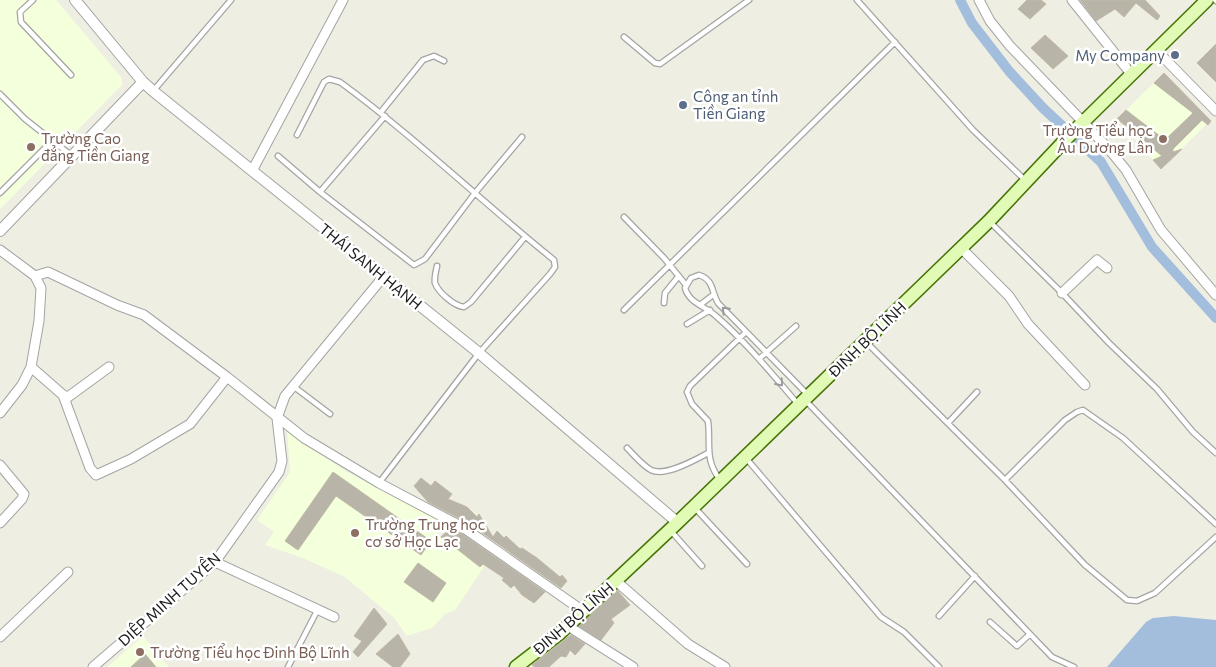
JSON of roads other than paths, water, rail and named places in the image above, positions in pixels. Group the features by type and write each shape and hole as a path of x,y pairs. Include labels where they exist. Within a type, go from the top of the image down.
{"main road":[{"name":"ĐINH BỘ LĨNH","path":"516,667 568,626 674,526 989,221 1069,136 1207,0"}],"street":[{"name":"THÁI SANH HẠNH","path":"75,0 143,82 153,91 479,353 674,526"},
{"path":"252,171 343,0"},
{"path":"979,0 990,21 1010,46 1126,170 1161,230 1216,295"},
{"path":"1072,0 1132,75"},
{"path":"1157,51 1216,111"},
{"path":"0,231 143,82"},
{"path":"961,248 1009,296 1028,324 1085,385"},
{"path":"0,250 36,276 41,288 39,321 31,367 22,385 0,413"},
{"path":"1062,293 1096,260 1107,268"},
{"path":"36,276 48,272 117,305 144,315 227,376 277,418 319,448 379,483 464,528 583,611"},
{"name":"DIỆP MINH TUYỀN","path":"92,667 215,562 279,472 282,462 277,418 285,396 292,385 384,276"},
{"path":"31,367 63,395 90,468 96,474 131,459 190,424 227,376"},
{"path":"63,395 70,395 110,367"},
{"path":"0,464 24,494 22,499 0,523"},
{"path":"215,562 334,617"},
{"path":"0,637 68,572"},
{"path":"616,580 688,644 724,667"},
{"path":"568,626 633,667"}],"lane":[{"path":"33,0 20,12 21,22 71,75"},
{"path":"153,91 231,0"},
{"path":"624,37 656,63 660,64 749,0"},
{"path":"857,0 973,130 1026,181"},
{"path":"624,310 668,264 895,42"},
{"path":"320,192 383,114 423,60 434,56 444,62"},
{"path":"297,135 324,82 329,79 340,82 383,114 554,260 555,267 479,353 379,483"},
{"path":"0,94 25,120 72,156"},
{"path":"278,156 320,192 414,265 425,259 475,193 522,137"},
{"path":"0,193 52,141"},
{"path":"624,217 686,285"},
{"path":"989,221 1062,293 1108,344 1157,389 1198,437 1216,454"},
{"path":"437,266 436,285 446,297 459,306 464,307 526,237"},
{"path":"804,400 766,352 713,295 711,282 706,277 699,275 691,278 686,285 686,294 710,310 759,359 804,400 1052,657 1074,667"},
{"path":"664,303 665,293 678,276"},
{"path":"700,305 713,295"},
{"path":"686,324 710,310"},
{"path":"759,359 796,326"},
{"path":"720,481 714,472 708,453 708,421 692,404 687,392 690,386 746,332"},
{"path":"865,341 1005,480 1085,565 1127,600 1137,601 1155,593 1216,536"},
{"path":"292,385 330,414"},
{"path":"948,423 978,392"},
{"path":"1005,480 1065,420 1084,410 1123,438 1216,524"},
{"path":"627,448 653,471 661,472 686,464 708,453"},
{"path":"745,456 881,617 904,632 939,667"},
{"path":"694,506 747,564"},
{"path":"674,526 702,566"},
{"path":"939,616 975,576"},
{"path":"288,667 318,609"},
{"path":"990,622 1017,646 1030,634"}],"water":[{"path":"1174,616 1216,620 1216,667 1107,667 1146,622 1153,618"}],"waterway":[{"path":"960,0 972,23 1009,71 1043,108 1101,162 1152,247 1216,318"}],"place":[{"name":"My Company","path":"1175,55"},
{"name":"Công an tỉnh Tiền Giang","path":"683,105"},
{"name":"Trường Tiểu học Âu Dương Lân","path":"1163,139"},
{"name":"Trường Cao đẳng Tiền Giang","path":"31,147"},
{"name":"Trường Trung học cơ sở Học Lạc","path":"355,533"},
{"name":"Trường Tiểu học Đinh Bộ Lĩnh","path":"140,652"}]}
